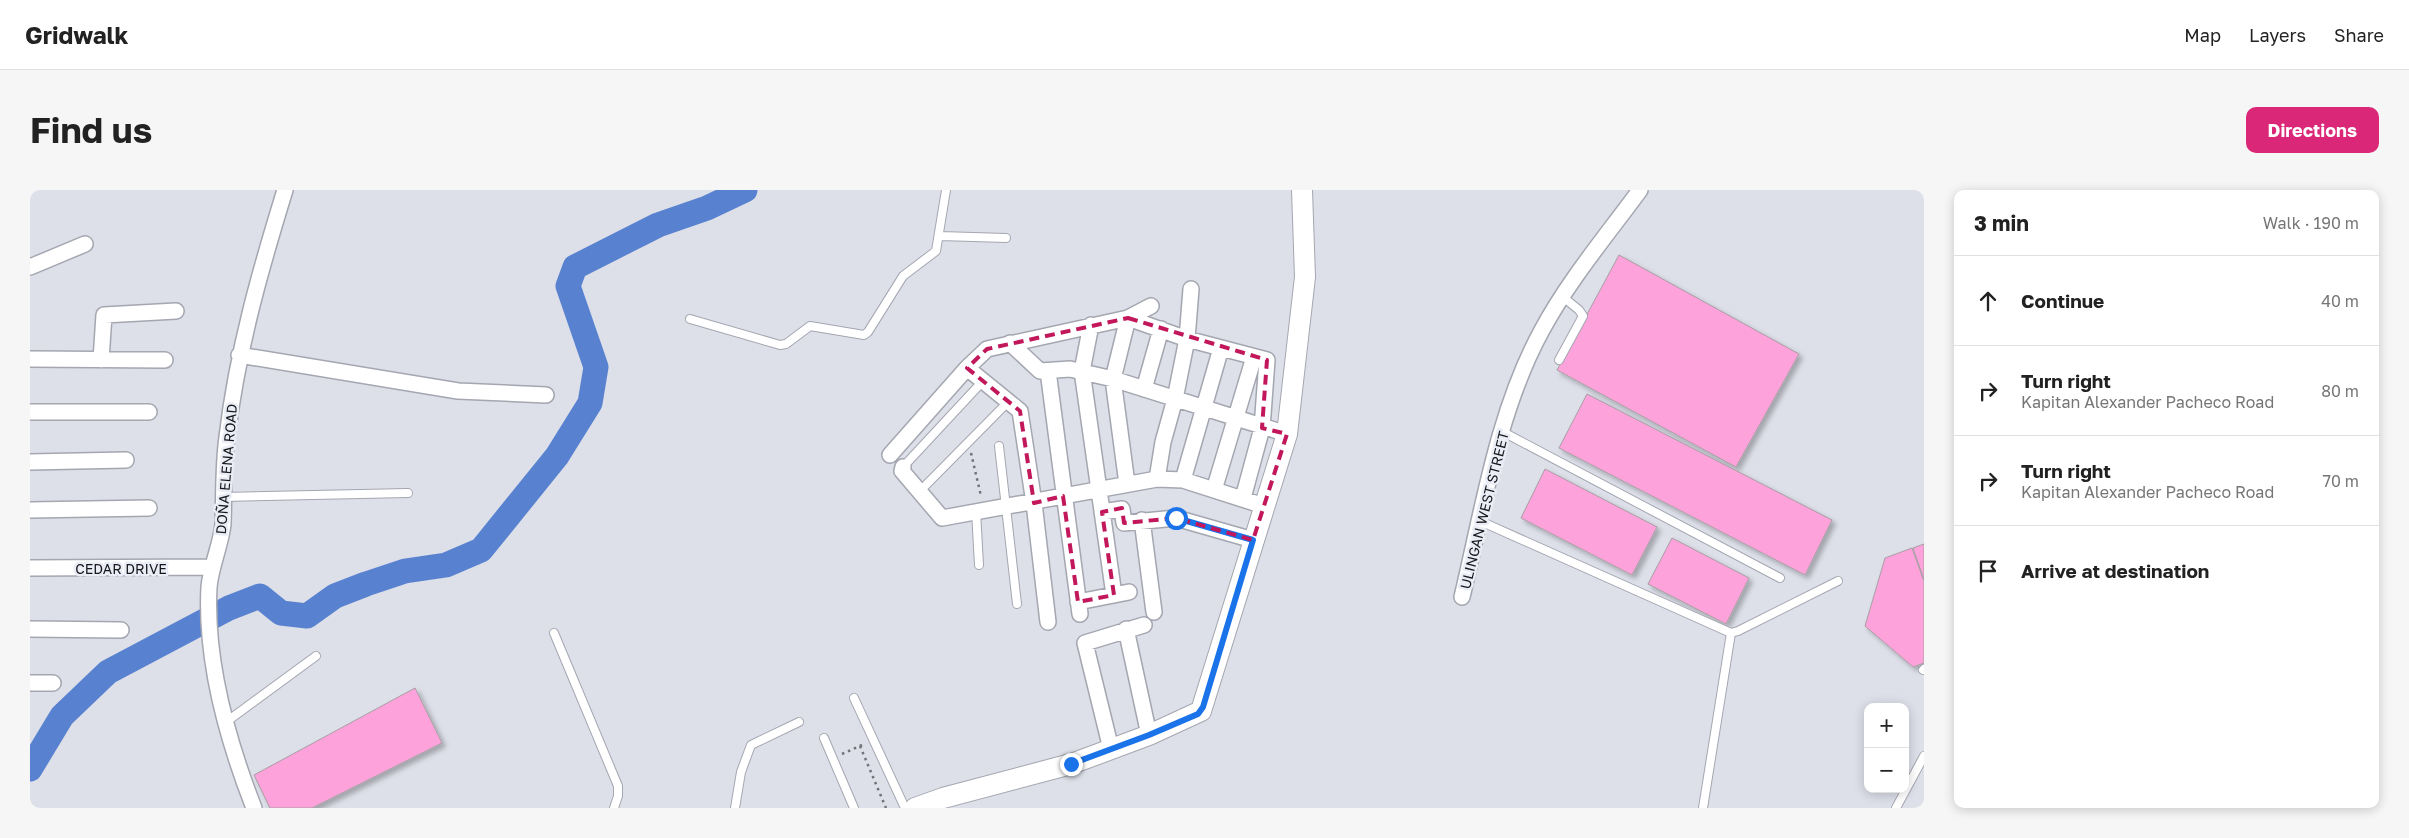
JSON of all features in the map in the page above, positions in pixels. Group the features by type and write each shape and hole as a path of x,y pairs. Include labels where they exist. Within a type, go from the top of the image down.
{"street":[{"name":"DOÑA ELENA ROAD","path":"254,808 226,722 210,642 209,604 212,568 221,537 227,435 239,356 248,312 284,190"},
{"path":"915,808 943,798 1071,764 1149,735 1201,711 1287,434 1305,277 1302,190"},
{"name":"ULINGAN WEST STREET","path":"1462,597 1503,432 1518,384 1530,354 1542,329 1563,297 1640,190"},
{"path":"30,267 85,244"},
{"path":"1157,479 1163,442 1176,399 1187,339 1191,289"},
{"path":"890,455 966,368 987,350 1010,343 1128,318 1151,306"},
{"path":"101,360 104,315 176,311"},
{"path":"1128,318 1187,339 1267,360 1262,428 1243,498"},
{"path":"1127,484 1112,379 1128,318"},
{"path":"1091,325 1082,371 1114,595"},
{"path":"1144,389 1161,329"},
{"path":"1010,343 1040,371 1082,371 1205,408 1262,428 1287,434"},
{"path":"1184,480 1221,348"},
{"path":"239,356 458,391 546,395"},
{"path":"1214,490 1254,357"},
{"path":"30,359 165,360"},
{"path":"966,368 1020,411 1034,503 1048,622"},
{"path":"1048,371 1079,608 1114,595 1130,592"},
{"path":"30,412 149,412"},
{"path":"30,462 126,460"},
{"path":"903,467 902,471 942,518 1006,506 1034,503 1157,479 1184,480 1264,506"},
{"path":"30,510 149,508"},
{"path":"1102,512 1122,509 1124,523 1176,518 1253,540"},
{"path":"1142,520 1154,612"},
{"name":"CEDAR DRIVE","path":"30,568 212,568"},
{"path":"1111,749 1084,639 1144,625"},
{"path":"30,629 121,630"},
{"path":"1126,629 1149,735"},
{"path":"30,683 53,683"}],"lane":[{"path":"690,319 780,345 786,344 810,326 864,334 868,332 903,276 936,251 940,236 946,190"},
{"path":"940,236 1006,238"},
{"path":"1558,360 1583,316 1579,310 1563,297"},
{"path":"903,467 983,381"},
{"path":"920,491 1009,401"},
{"path":"1503,432 1780,578"},
{"path":"1000,446 1017,604"},
{"path":"223,497 408,493"},
{"path":"979,565 980,511"},
{"path":"1480,521 1731,633 1838,581"},
{"path":"554,633 618,786 618,796 614,808"},
{"path":"1703,808 1731,633"},
{"path":"226,722 316,656"},
{"path":"854,698 905,808"},
{"path":"735,808 741,772 751,744 800,722"},
{"path":"824,738 854,808"},
{"path":"1896,808 1924,756"}],"path":[{"path":"968,443 980,511"},
{"path":"833,757 860,746 872,738"},
{"path":"860,746 886,808"}],"highlighted area":[{"path":"1128,318 1267,360 1262,428 1287,434 1253,540 1176,518 1124,523 1122,508 1102,512 1114,595 1078,602 1063,496 1034,503 1020,411 967,368 987,349"}],"building":[{"path":"1619,255 1799,354 1736,467 1557,370"},
{"path":"1587,394 1832,520 1805,575 1559,448"},
{"path":"1545,469 1657,527 1632,575 1521,518"},
{"path":"1672,538 1749,578 1726,624 1648,584"},
{"path":"1924,544 1924,580 1913,548"},
{"path":"1912,548 1924,581 1924,663 1913,667 1865,626 1885,558"},
{"path":"415,688 442,743 312,808 270,808 254,775"}],"waterway":[{"path":"30,769 62,716 108,672 229,608 260,596 281,613 307,616 335,596 366,584 405,571 446,565 481,550 557,456 590,403 596,367 568,286 575,267 658,225 707,208 745,190"}],"route":[{"path":"1071,764 1149,735 1198,714 1203,707 1253,540 1176,518"}]}
